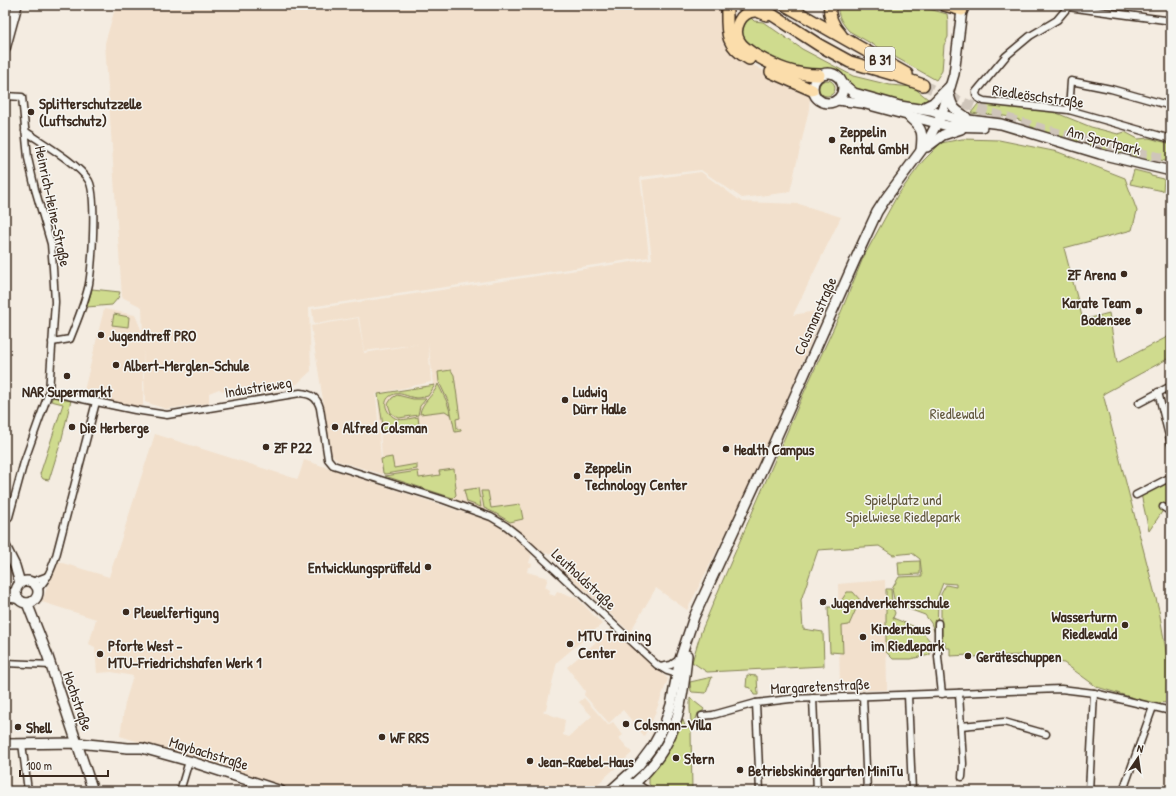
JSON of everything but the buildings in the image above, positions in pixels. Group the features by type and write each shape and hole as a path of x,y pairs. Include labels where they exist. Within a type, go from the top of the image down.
{"highway":[{"name":"B 31","path":"757,5 819,45 850,62 924,85 786,5"},
{"path":"830,5 830,17 834,27 848,41"},
{"path":"944,5 962,7"},
{"path":"727,10 727,32 730,42 734,48 743,56 768,70 812,90"},
{"path":"789,26 762,13 751,12 741,18 736,34 742,45 748,50 779,68 806,75 819,75"}],"main road":[{"path":"5,49 17,5"},
{"name":"Colsmanstraße","path":"628,787 634,770 646,756 664,726 681,675 680,659 703,596 765,463 869,229 890,192 926,144 942,114 950,89 957,55 962,7"},
{"path":"831,73 838,77 842,83 842,92 837,100 830,103 822,102 815,96 812,90 814,82 819,75 831,73"},
{"name":"Am Sportpark","path":"842,83 854,93 916,110 932,111 969,124"},
{"path":"916,110 933,103 950,89"},
{"path":"920,151 943,135 969,124 954,110 951,103 950,89"},
{"name":"Am Sportpark","path":"837,100 862,103 948,126 969,124 1001,124 1100,154 1171,171"},
{"path":"907,115 919,125 922,131 920,151"},
{"path":"5,546 14,566 21,572 27,585 38,595 27,601"},
{"name":"Hochstraße","path":"27,585 16,596 27,601 51,665 94,791"},
{"name":"Colsmanstraße","path":"610,791 628,787 648,770 665,747 678,714 681,675 688,635"},
{"name":"Maybachstraße","path":"5,744 77,743 128,748 132,752 188,764 235,779 281,791"},
{"path":"648,770 646,778 649,791"},
{"name":"Maybachstraße","path":"235,779 263,791"},
{"path":"628,787 645,791"}],"street":[{"name":"Riedleöschstraße","path":"1077,7 1068,7 1057,20 1030,36 1006,56 976,92 976,96 984,101 1069,110 1171,139"},
{"path":"1077,7 1165,20 1171,19"},
{"path":"1069,110 1071,81 1110,89 1171,106"},
{"name":"Heinrich-Heine-Straße","path":"5,96 22,97 28,158 50,244 54,268 55,302 49,392 24,462 9,517 5,520"},
{"path":"25,131 78,168 89,182 94,200 92,268 89,285 70,339 52,342"},
{"path":"1139,403 1171,386"},
{"name":"Industrieweg","path":"49,392 167,415 300,393 310,394 318,401 328,459 333,464 462,506"},
{"path":"1158,392 1170,433 1171,444"},
{"path":"5,594 27,585 45,583 49,575 56,556 96,402"},
{"path":"1136,495 1171,477"},
{"name":"Leutholdstraße","path":"462,506 491,517 506,526 660,667 667,671 681,675"},
{"path":"1163,507 1171,512"},
{"path":"5,598 27,601"},
{"path":"938,623 938,658 942,694"},
{"path":"660,667 671,665 680,659"},
{"path":"5,663 51,665"},
{"name":"Margaretenstraße","path":"702,716 713,715 756,703 813,698 1061,689 1094,693 1171,711"},
{"path":"959,693 962,726 962,777"},
{"path":"1089,791 1094,693"},
{"path":"908,695 912,791"},
{"path":"863,696 867,791"},
{"path":"813,698 817,791"},
{"path":"756,703 760,791"},
{"path":"1124,791 1153,707"},
{"path":"962,726 1004,722 1046,734"},
{"path":"22,743 28,791"},
{"path":"180,791 188,764"}],"shaded area":[{"path":"116,5 720,5 725,31 741,58 784,82 804,89 810,97 809,109 790,192 742,198 701,170 640,177 649,257 309,307 311,371 297,384 230,395 219,389 209,393 209,403 166,409 145,402 143,350 143,405 139,408 83,395 104,309 135,315 143,334 142,307 122,297 105,43"},
{"path":"701,172 742,202 799,204 841,217 793,315 815,311 822,313 779,421 734,517 687,610 656,588 630,632 561,568 559,554 542,553 515,530 485,511 383,474 378,394 434,384 428,343 431,382 376,394 382,474 338,461 332,455 311,326 358,318 364,353 419,344 364,351 359,317 314,324 312,309 652,259 642,180"},
{"path":"155,434 297,479 304,460 487,520 508,530 532,553 529,563 532,564 531,567 528,567 527,572 548,578 545,587 550,590 549,594 555,596 557,591 577,598 602,624 557,662 546,709 543,712 565,720 563,735 569,737 592,716 579,702 584,698 608,725 613,722 623,735 619,738 632,753 590,791 295,791 120,736 125,703 133,676 112,672 97,673 95,647 89,644 96,619 42,602 56,561 109,577"},
{"name":"Kinderhaus im Riedlepark","path":"885,580 887,690 840,690 838,584"},
{"path":"612,628 668,679 653,719 644,736 623,710 609,723 584,695 585,691 567,667"}],"green space":[{"path":"838,5 915,5 947,14 948,37 944,45 942,71 936,80 849,31 840,19"},
{"path":"750,17 754,21 763,22 802,49 853,76 890,85 913,87 928,99 923,104 916,106 862,92 850,86 840,74 834,70 800,71 757,53 741,39 743,21"},
{"path":"824,80 830,80 835,85 833,94 830,96 824,96 819,91 819,85"},
{"path":"978,104 1054,112 1091,127 1118,134 1125,132 1138,139 1149,138 1171,144 1171,162 1153,159 1152,161 1119,155 1035,131 1036,129 1014,118 971,113"},
{"name":"Riedlewald","path":"962,139 999,140 1058,152 1125,178 1137,211 1132,230 1064,248 1083,320 1109,313 1117,363 1171,335 1171,357 1103,394 1159,610 1171,680 1171,703 1147,702 1097,687 1064,663 1026,659 1023,655 971,657 970,655 950,656 950,648 945,648 945,642 941,642 941,594 946,585 956,587 956,584 943,583 938,596 937,639 931,623 925,615 895,604 892,589 899,577 922,576 920,559 912,553 893,555 879,546 818,550 801,600 803,629 823,632 824,666 707,672 692,662 701,632 717,594 806,388 841,312 863,258 897,196 923,161 941,143"},
{"path":"1134,170 1164,179 1163,191 1130,184"},
{"path":"92,289 120,292 118,298 112,305 87,307"},
{"path":"114,314 129,317 128,327 112,325"},
{"path":"451,370 454,375 460,418 456,419 457,429 461,429 461,431 455,432 449,403 439,382 438,372"},
{"path":"438,384 447,402 451,415 445,411 420,414 425,402 434,392"},
{"path":"435,385 428,396 416,398 395,394 388,398 386,401 386,408 393,417 399,420 404,420 418,417 419,425 387,429 387,431 384,432 378,394"},
{"path":"397,395 413,399 426,399 420,406 418,415 399,418 391,413 388,404 392,398"},
{"path":"53,396 71,400 62,438 49,480 43,479 40,474 63,404 51,401"},
{"path":"392,457 394,468 417,464 417,469 385,474 383,473 381,459"},
{"path":"454,469 456,495 453,498 385,476 418,471 419,478 440,475 439,471"},
{"path":"1171,479 1171,495 1163,508 1164,509 1149,531 1141,494"},
{"path":"478,488 481,507 467,502 464,490"},
{"path":"481,491 488,491 491,508 520,504 523,519 510,522 484,508"},
{"path":"920,561 920,574 899,575 898,562"},
{"path":"886,589 891,589 892,606 895,613 893,618 920,629 930,641 930,655 910,659 893,659 886,652"},
{"path":"847,592 853,592 860,600 849,625 842,626 843,653 830,652 828,607 837,607"},
{"path":"747,675 757,676 758,695 754,695 751,688 746,687"},
{"path":"712,677 706,693 691,691 690,682"},
{"path":"690,698 704,709 698,713 695,722 691,721"},
{"path":"681,718 685,726 691,730 692,791 655,791 649,784 649,775 670,744"}],"tunnel":[{"path":"923,85 983,110 1045,130 1171,160"}],"place":[{"name":"Splitterschutzzelle (Luftschutz)","path":"31,112"},
{"name":"Zeppelin Rental GmbH","path":"832,140"},
{"name":"ZF Arena","path":"1124,274"},
{"name":"Karate Team Bodensee","path":"1139,311"},
{"name":"Jugendtreff PRO","path":"101,335"},
{"name":"Albert-Merglen-Schule","path":"116,365"},
{"name":"NAR Supermarkt","path":"67,376"},
{"name":"Ludwig Dürr Halle","path":"565,400"},
{"name":"Die Herberge","path":"72,427"},
{"name":"Alfred Colsman","path":"335,427"},
{"name":"ZF P22","path":"266,447"},
{"name":"Health Campus","path":"726,449"},
{"name":"Zeppelin Technology Center","path":"577,476"},
{"name":"Entwicklungsprüffeld","path":"428,567"},
{"name":"Jugendverkehrsschule","path":"823,602"},
{"name":"Pleuelfertigung","path":"126,612"},
{"name":"Wasserturm Riedlewald","path":"1125,625"},
{"name":"Kinderhaus im Riedlepark","path":"863,637"},
{"name":"MTU Training Center","path":"570,644"},
{"name":"Pforte West - MTU-Friedrichshafen Werk 1","path":"100,654"},
{"name":"Geräteschuppen","path":"968,656"},
{"name":"Colsman-Villa","path":"626,724"},
{"name":"Shell","path":"18,727"},
{"name":"WF RRS","path":"382,737"},
{"name":"Stern","path":"676,758"},
{"name":"Jean-Raebel-Haus","path":"530,761"},
{"name":"Betriebskindergarten MiniTu","path":"740,770"}],"park label":[{"name":"Spielplatz und Spielwiese Riedlepark","path":"903,508"}]}
